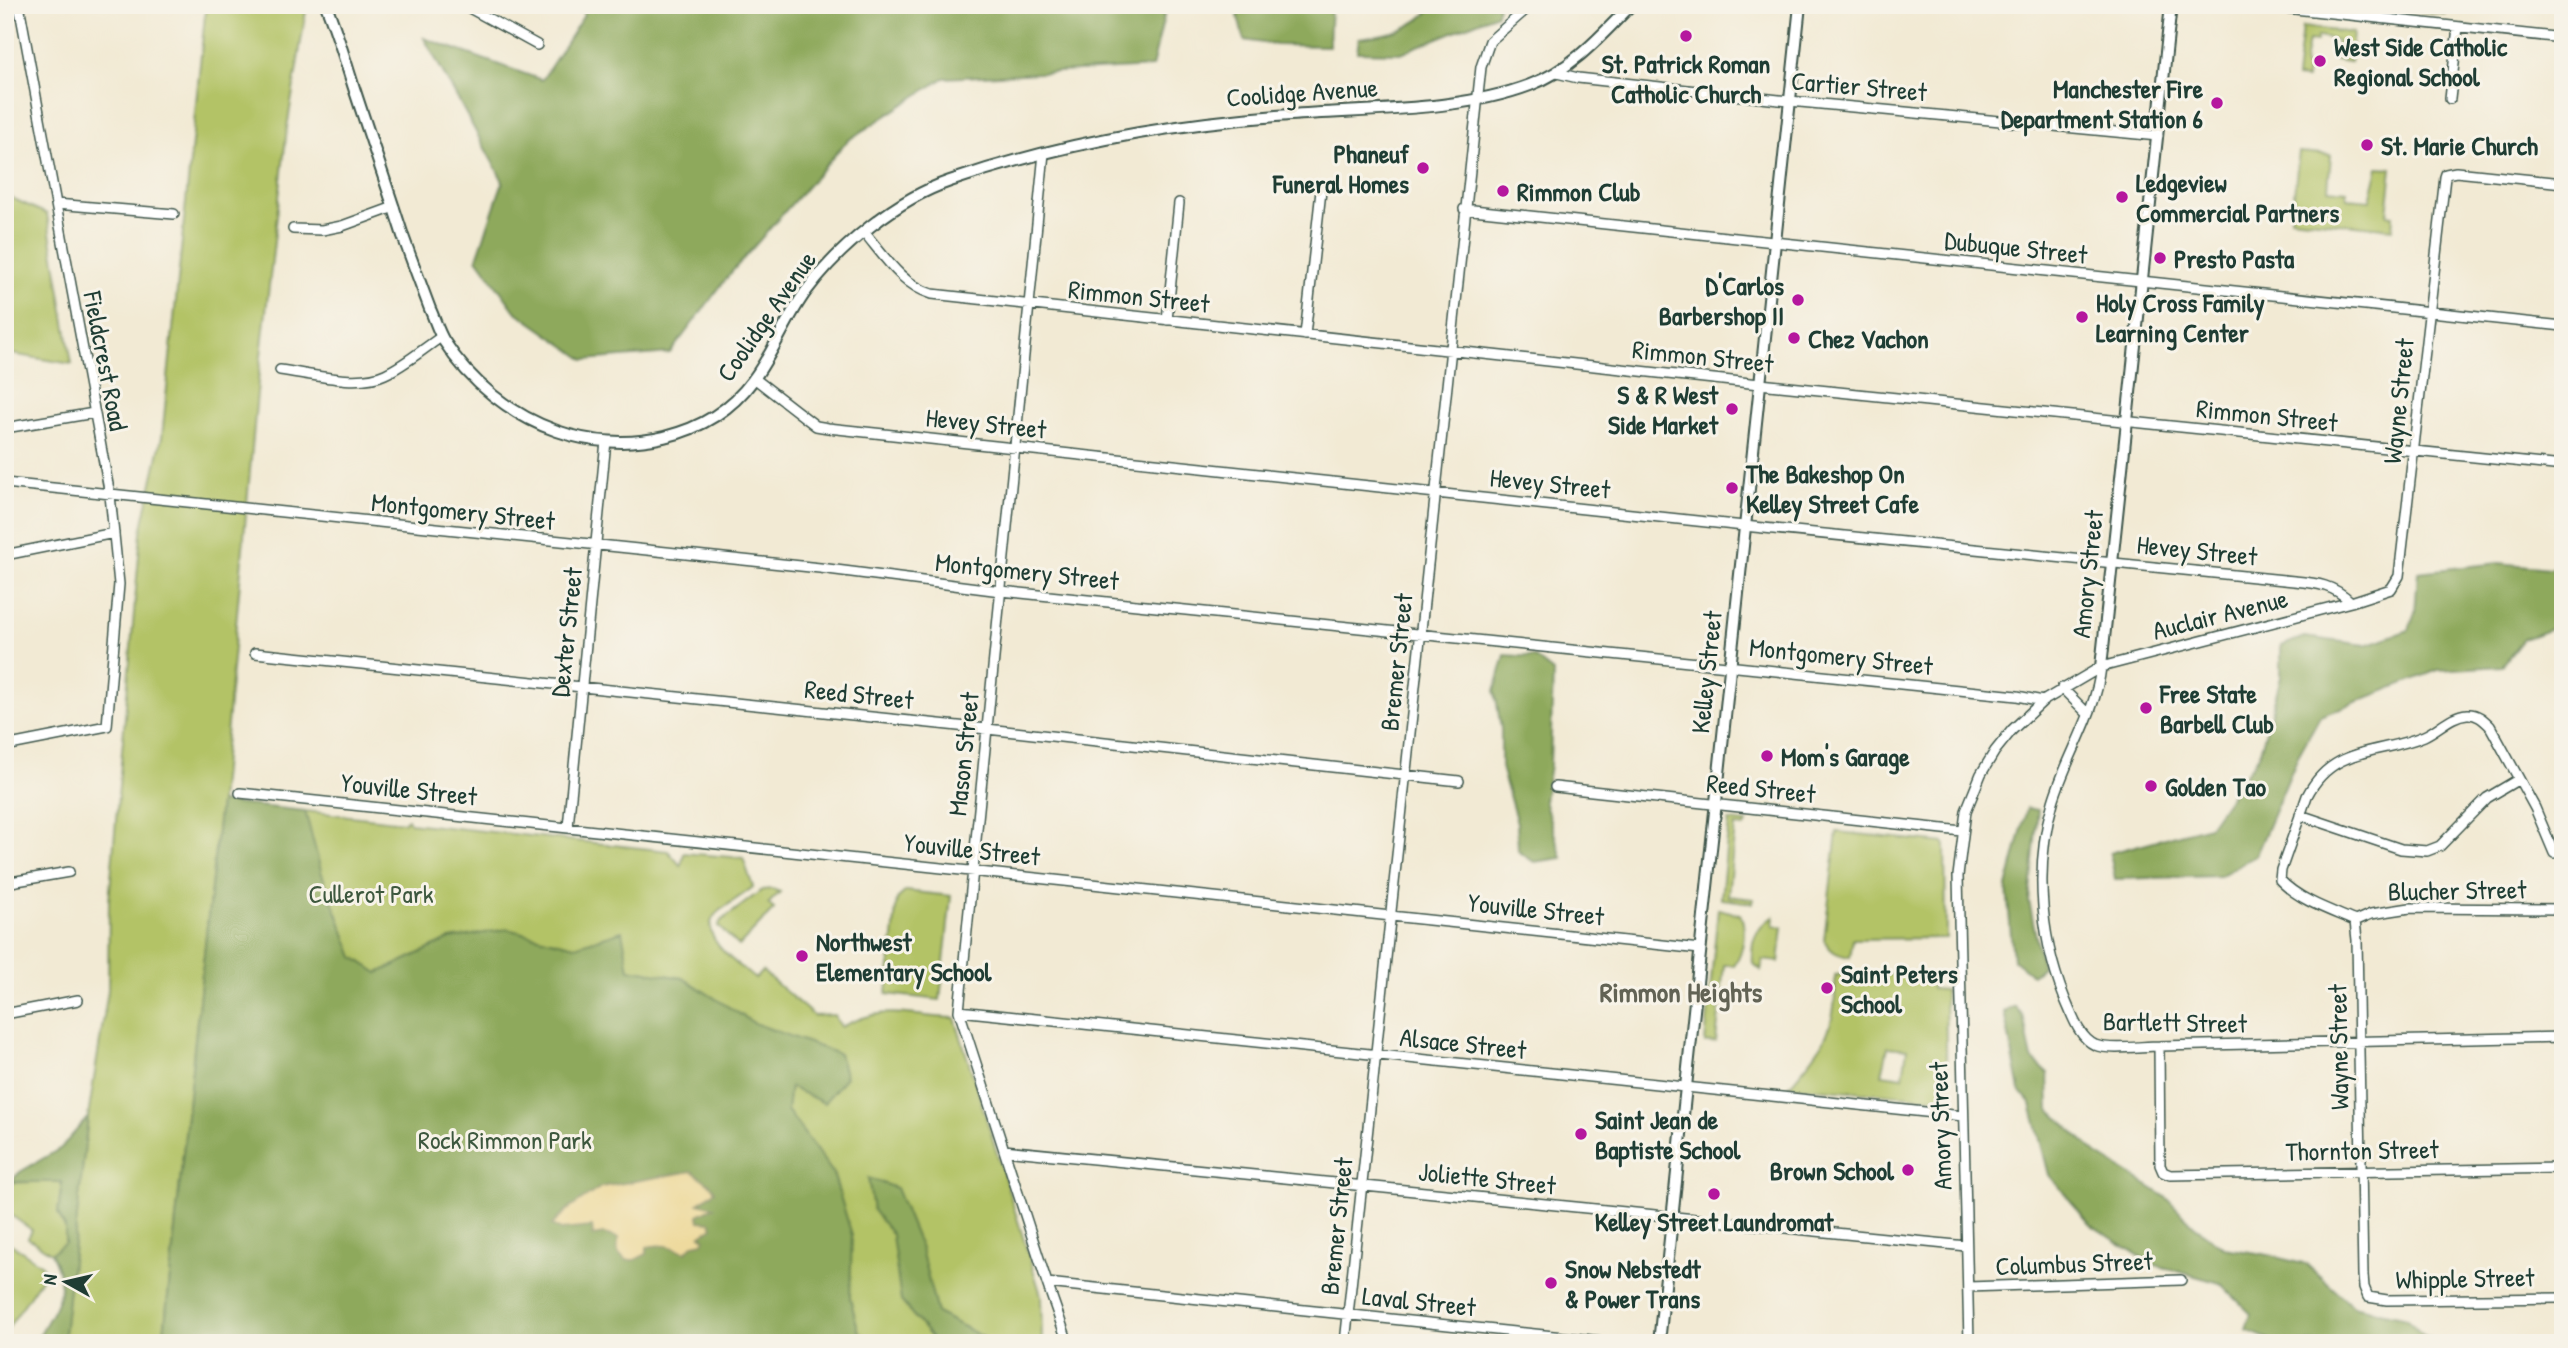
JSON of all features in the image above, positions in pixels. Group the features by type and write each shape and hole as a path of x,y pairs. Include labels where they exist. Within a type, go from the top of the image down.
{"street":[{"name":"Fieldcrest Road","path":"5,746 107,726 120,584 110,495 19,5"},
{"name":"Coolidge Avenue","path":"326,5 416,275 441,337 475,380 506,406 556,431 582,438 645,442 674,435 697,425 741,395 754,379 804,294 844,249 908,201 945,183 1044,153 1139,131 1196,123 1388,109 1505,93 1557,73 1578,57 1631,5"},
{"path":"464,5 537,45"},
{"name":"Bremer Street","path":"1345,1343 1481,66 1490,41 1531,5"},
{"name":"Kelley Street","path":"1659,1343 1800,5"},
{"name":"Amory Street","path":"1969,1343 1958,916 1958,865 1962,831 1970,798 1986,763 2012,730 2043,701 2101,667 2171,5"},
{"path":"2258,5 2563,38"},
{"path":"2450,99 2458,27"},
{"name":"Cartier Street","path":"1557,73 1578,78 1791,101 2158,136"},
{"name":"Mason Street","path":"1044,153 959,1011 1069,1343"},
{"name":"Wayne Street","path":"2351,602 2381,594 2396,584 2446,174 2456,172 2563,183"},
{"path":"1305,335 1321,191"},
{"path":"56,204 174,214"},
{"path":"1167,320 1179,204"},
{"path":"293,229 322,230 342,226 394,206"},
{"name":"Dubuque Street","path":"1464,209 2563,326"},
{"name":"Rimmon Street","path":"864,232 914,288 932,294 1760,384 2563,466"},
{"path":"281,370 372,379 386,374 441,337"},
{"name":"Hevey Street","path":"754,379 816,426 1744,526 2316,583 2342,593 2351,602"},
{"path":"5,428 94,412"},
{"name":"Dexter Street","path":"568,827 606,441"},
{"name":"Montgomery Street","path":"5,483 820,568 1001,591 2017,696 2043,701"},
{"path":"5,555 114,533"},
{"name":"Auclair Avenue","path":"2101,667 2351,602"},
{"name":"Reed Street","path":"255,653 987,729 1459,782"},
{"name":"Bartlett Street","path":"2101,667 2088,714 2061,775 2045,839 2042,897 2050,951 2065,1001 2087,1040 2103,1046 2159,1046 2563,1037"},
{"path":"2062,688 2088,714"},
{"path":"2354,921 2322,907 2280,880 2281,870 2313,784 2332,765 2369,750 2421,737 2456,717 2469,713 2481,717 2490,726 2535,807 2554,853"},
{"path":"2300,815 2401,849 2427,850 2440,846 2487,798 2519,779"},
{"name":"Reed Street","path":"1555,787 1962,831"},
{"name":"Youville Street","path":"240,793 1700,948"},
{"path":"5,883 69,872"},
{"name":"Blucher Street","path":"2354,921 2371,914 2410,908 2563,909"},
{"name":"Wayne Street","path":"2354,921 2363,1275 2368,1297"},
{"path":"5,1014 78,1000"},
{"name":"Alsace Street","path":"959,1011 1963,1116"},
{"name":"Thornton Street","path":"2159,1046 2160,1165 2163,1172 2170,1175 2563,1168"},
{"name":"Joliette Street","path":"1004,1150 1966,1246"},
{"name":"Columbus Street","path":"1968,1287 2181,1280"},
{"name":"Laval Street","path":"1047,1283 1620,1343"},
{"name":"Whipple Street","path":"2368,1297 2387,1300 2563,1298"}],"green space":[{"path":"206,5 307,5 287,128 258,382 220,802 163,1343 63,1343 88,1117 108,990 109,901 141,532 162,437"},
{"path":"579,5 1187,5 1166,8 1152,67 944,78 847,141 729,275 670,353 585,360 515,311 477,258 503,181 424,38 542,80 584,15"},
{"path":"1235,5 1331,5 1329,46 1276,45 1244,40"},
{"path":"1435,5 1498,5 1497,14 1401,53 1357,52 1359,38 1401,29 1418,20"},
{"path":"2362,5 2445,5 2445,14"},
{"path":"2302,27 2353,33 2350,62 2335,60 2337,40 2317,37 2316,42 2308,41 2304,63 2307,69 2306,79 2296,78"},
{"path":"2299,152 2331,155 2328,189 2347,191 2347,198 2370,200 2378,167 2392,168 2387,214 2393,215 2392,229 2291,218"},
{"path":"5,195 47,214 72,364 5,353"},
{"path":"2499,563 2550,568 2563,563 2563,625 2523,639 2502,666 2438,670 2320,716 2298,756 2256,855 2220,876 2115,879 2110,853 2209,826 2259,755 2281,677 2281,646 2304,637 2366,645 2409,630 2415,612 2418,572"},
{"path":"1505,655 1534,657 1553,672 1550,765 1544,801 1562,858 1534,862 1518,851 1517,823 1501,767 1501,729 1495,691"},
{"name":"Rock Rimmon Park","path":"220,802 305,811 322,874 354,957 378,973 450,939 507,929 575,946 622,931 629,969 683,978 754,1023 839,1054 846,1077 824,1103 790,1087 787,1110 833,1173 852,1235 850,1298 859,1332 876,1343 163,1343"},
{"path":"2027,808 2038,810 2029,901 2042,967 2032,975 2013,960 2007,887"},
{"name":"Rock Rimmon Park","path":"305,811 404,822 408,819 410,823 668,851 681,866 684,853 743,858 753,887 716,914 710,926 712,935 724,952 755,979 762,971 814,1016 834,1015 841,1027 885,1013 955,1018 1041,1295 1042,1343 171,1343 265,1176"},
{"path":"1729,821 1747,823 1745,827 1735,826 1728,896 1754,899 1753,903 1721,899"},
{"path":"1837,832 1945,843 1946,938 1853,939 1850,957 1832,950 1824,940"},
{"path":"762,890 780,892 768,904 774,909 739,946 718,926"},
{"path":"906,891 951,896 940,1000 887,994 897,899"},
{"path":"1718,909 1740,914 1743,940 1734,965 1724,965 1716,1042 1705,1043"},
{"path":"1774,916 1773,926 1783,927 1779,962 1763,960 1761,970 1753,963 1753,941 1762,926"},
{"path":"1865,973 1933,976 1932,989 1945,990 1947,1099 1789,1086 1811,1060 1831,1024 1835,975","holes":["1888,1047 1907,1049 1903,1077 1882,1074"]},
{"path":"2015,1006 2023,1015 2032,1059 2048,1073 2049,1109 2097,1154 2166,1197 2194,1226 2224,1248 2264,1254 2307,1265 2353,1306 2406,1318 2422,1335 2444,1343 2278,1343 2246,1330 2251,1314 2220,1283 2152,1264 2090,1224 2049,1175 2031,1104 2020,1090 2004,1012"},
{"path":"88,1117 63,1343 35,1343 54,1309 60,1290 60,1279 51,1253 65,1243 65,1228 58,1213 62,1182 10,1182 20,1172 61,1148"},
{"path":"868,1178 896,1188 921,1249 937,1313 994,1343 936,1343 901,1301 892,1235 873,1210"},
{"path":"62,1181 58,1213 65,1228 65,1244 51,1253 28,1238 32,1230 5,1211 5,1183"},
{"path":"5,1240 42,1265 43,1276 5,1333"}],"sand":[{"path":"692,1171 715,1191 699,1203 714,1207 698,1215 699,1221 711,1222 713,1227 701,1235 705,1238 703,1242 694,1244 686,1252 658,1245 647,1247 647,1254 635,1260 626,1260 618,1252 618,1238 604,1234 593,1236 592,1227 561,1230 552,1225 567,1210 601,1187"}],"place":[{"name":"St. Patrick Roman Catholic Church","path":"1686,36"},
{"name":"West Side Catholic Regional School","path":"2320,61"},
{"name":"Manchester Fire Department Station 6","path":"2217,103"},
{"name":"St. Marie Church","path":"2367,145"},
{"name":"Phaneuf Funeral Homes","path":"1423,168"},
{"name":"Rimmon Club","path":"1503,191"},
{"name":"Ledgeview Commercial Partners","path":"2122,197"},
{"name":"Presto Pasta","path":"2160,258"},
{"name":"D'Carlos Barbershop II","path":"1798,300"},
{"name":"Holy Cross Family Learning Center","path":"2082,317"},
{"name":"Chez Vachon","path":"1794,338"},
{"name":"S & R West Side Market","path":"1732,409"},
{"name":"The Bakeshop On Kelley Street Cafe","path":"1732,488"},
{"name":"Free State Barbell Club","path":"2146,708"},
{"name":"Mom's Garage","path":"1767,756"},
{"name":"Golden Tao","path":"2151,786"},
{"name":"Northwest Elementary School","path":"802,956"},
{"name":"Saint Peters School","path":"1827,988"},
{"name":"Saint Jean de Baptiste School","path":"1581,1134"},
{"name":"Brown School","path":"1908,1170"},
{"name":"Kelley Street Laundromat","path":"1714,1194"},
{"name":"Snow Nebstedt & Power Trans","path":"1551,1283"}],"district":[{"name":"Rimmon Heights","path":"1681,992"}],"park label":[{"name":"Cullerot Park","path":"371,893"}]}
